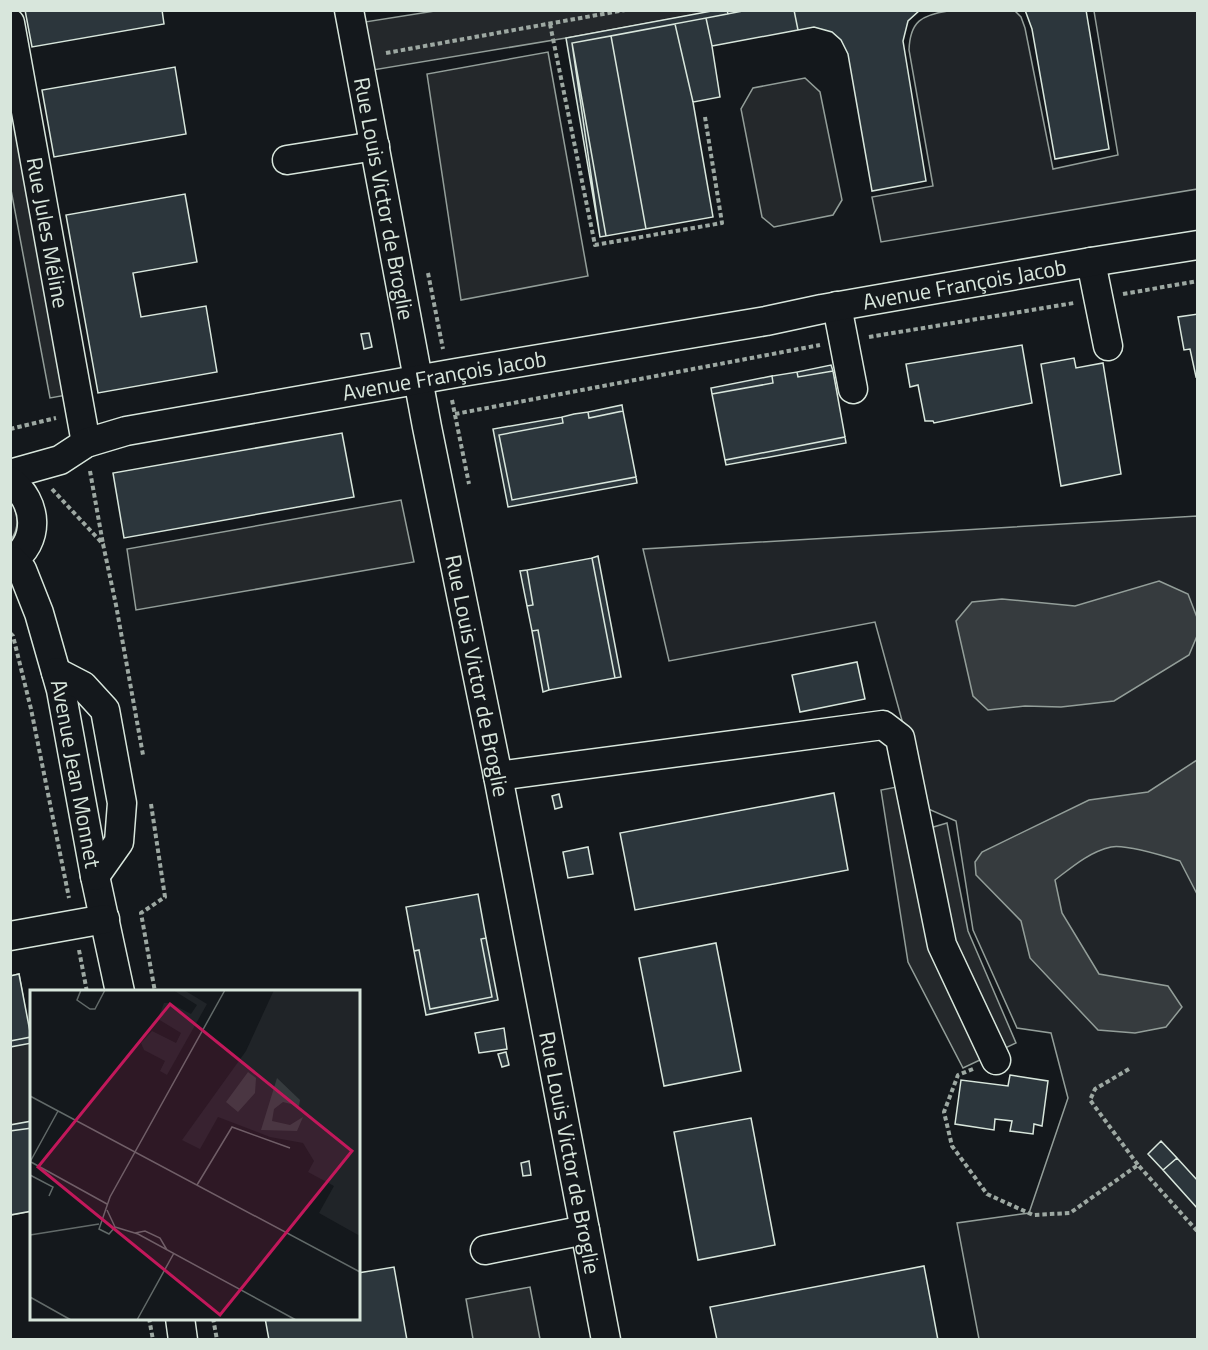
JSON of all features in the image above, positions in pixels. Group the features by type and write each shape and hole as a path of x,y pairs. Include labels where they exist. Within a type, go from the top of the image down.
{"street":[{"name":"Rue Louis Victor de Broglie","path":"349,10 606,1340"},
{"name":"Rue Jules Méline","path":"10,23 86,442"},
{"path":"287,160 375,146"},
{"name":"Avenue François Jacob","path":"10,474 60,460 86,442 126,432 419,379 766,321 837,306 1197,245"},
{"name":"Avenue François Jacob","path":"1092,262 1108,345"},
{"name":"Avenue François Jacob","path":"837,306 853,389"},
{"name":"Avenue François Jacob","path":"31,508 60,460"},
{"path":"10,481 20,489 31,508 32,531 25,547 12,562"},
{"name":"Avenue Jean Monnet","path":"12,562 22,570 39,613 56,672 120,990"},
{"path":"56,672 83,686 105,710 122,803 119,842 95,876"},
{"path":"498,776 883,725 900,738 942,945 996,1060"},
{"path":"10,936 105,919"},
{"path":"485,1250 585,1230"},
{"path":"180,1320 183,1340"}],"path":[{"path":"386,53 625,10"},
{"path":"550,24 595,245 722,223 705,117"},
{"path":"86,442 103,544"},
{"path":"10,633 13,636 31,710 87,990"},
{"path":"996,1060 958,1075 944,1112 952,1146 987,1194 1033,1215 1070,1213 1138,1165"},
{"path":"1129,1069 1095,1089 1090,1100 1138,1165 1197,1232"},
{"path":"149,1320 153,1340"},
{"path":"213,1320 217,1340"}],"shaded area":[{"path":"441,10 715,11 361,72 352,24"},
{"path":"948,11 1015,11 1021,17 1053,169 1118,155 1094,11 1197,11 1197,189 881,242 872,197 933,186 909,50 912,32 919,21 924,17"},
{"path":"548,52 588,276 461,300 427,74"},
{"path":"10,69 67,395 50,398 11,190"},
{"path":"805,78 820,92 842,200 833,215 774,227 762,217 741,109 753,88"},
{"path":"11,498 17,519 11,540"},
{"path":"401,500 414,562 136,610 127,549"},
{"path":"1197,516 1197,1339 979,1339 957,1223 1029,1213 1068,1098 1051,1033 1017,1028 973,930 956,821 926,808 875,622 669,661 643,549"},
{"path":"1159,581 1188,594 1198,620 1197,636 1189,655 1114,701 1061,707 1025,706 988,710 973,696 956,621 972,602 1002,599 1075,606"},
{"path":"1197,760 1197,894 1180,861 1126,847 1111,847 1095,852 1055,880 1062,913 1099,974 1168,986 1182,1007 1166,1027 1135,1033 1098,1030 1030,958 1021,921 976,875 975,862 982,852 1089,800 1148,792"},
{"path":"917,783 930,828 947,823 968,931 1016,1043 963,1068 908,962 881,790"},
{"path":"19,974 30,1036 30,1211 11,1215 10,976"},
{"path":"530,1287 540,1339 473,1339 466,1299"}],"building":[{"path":"25,10 162,10 164,24 32,47"},
{"path":"727,10 728,14 572,43 606,236 600,237 566,38"},
{"path":"727,10 920,10 908,21 903,41 926,181 872,191 848,54 841,40 832,32 814,27 712,46 720,97 693,102 713,217 606,236 572,43 728,14"},
{"path":"748,10 794,10 798,30 712,46 706,18"},
{"path":"1025,10 1086,10 1109,149 1055,159 1032,29"},
{"path":"675,24 693,102 713,217 646,229 611,36"},
{"path":"611,36 646,229 600,237 572,43"},
{"path":"175,67 186,134 54,157 42,90"},
{"path":"185,194 197,262 133,273 141,317 206,306 217,372 98,393 66,215"},
{"path":"1198,314 1198,376 1196,377 1190,349 1184,350 1178,317"},
{"path":"369,333 372,347 364,349 361,334"},
{"path":"1022,345 1032,403 934,423 925,421 918,385 910,387 906,364"},
{"path":"1074,358 1076,368 1103,363 1121,474 1061,486 1041,364"},
{"path":"831,365 833,371 798,377 797,372"},
{"path":"833,371 845,437 725,460 712,394 773,383 772,376 797,372 798,377"},
{"path":"772,376 773,383 712,394 711,388"},
{"path":"622,405 623,411 589,418 588,412"},
{"path":"623,411 636,477 512,500 499,435 563,423 562,417 574,414 588,412 589,418"},
{"path":"562,417 563,423 499,435 512,500 636,477 637,483 508,507 493,429"},
{"path":"342,433 354,497 124,538 113,473"},
{"path":"845,437 846,443 726,465 725,460"},
{"path":"598,556 621,677 615,678 592,558"},
{"path":"592,558 615,678 549,690 538,630 532,631 527,606 533,605 527,570"},
{"path":"527,570 533,605 527,606 520,571"},
{"path":"538,630 549,690 543,692 532,631"},
{"path":"857,662 865,699 800,712 792,675"},
{"path":"834,793 848,870 635,910 620,833"},
{"path":"559,794 562,807 555,809 552,796"},
{"path":"588,847 593,874 568,878 563,852"},
{"path":"478,894 486,938 481,939 492,997 430,1009 419,950 414,951 406,907"},
{"path":"486,938 498,1000 426,1015 414,951 419,950 430,1009 492,997 481,939"},
{"path":"716,943 741,1071 664,1086 639,958"},
{"path":"19,974 30,1037 10,1041 10,976"},
{"path":"504,1028 507,1049 479,1053 475,1033"},
{"path":"30,1037 30,1043 10,1047 10,1041"},
{"path":"506,1052 509,1065 502,1067 498,1054"},
{"path":"1010,1075 1048,1081 1042,1126 1034,1124 1033,1134 1010,1131 1012,1121 995,1119 994,1130 955,1124 961,1080 1008,1086"},
{"path":"751,1118 775,1245 698,1260 674,1132"},
{"path":"30,1121 30,1128 10,1131 10,1125"},
{"path":"30,1128 30,1211 10,1215 10,1131"},
{"path":"1161,1141 1177,1158 1163,1170 1148,1154"},
{"path":"1177,1158 1198,1181 1198,1209 1163,1170"},
{"path":"529,1161 531,1175 523,1176 521,1163"},
{"path":"924,1266 938,1340 717,1340 710,1307"},
{"path":"394,1267 407,1340 269,1340 265,1320 360,1320 360,1273"}]}
